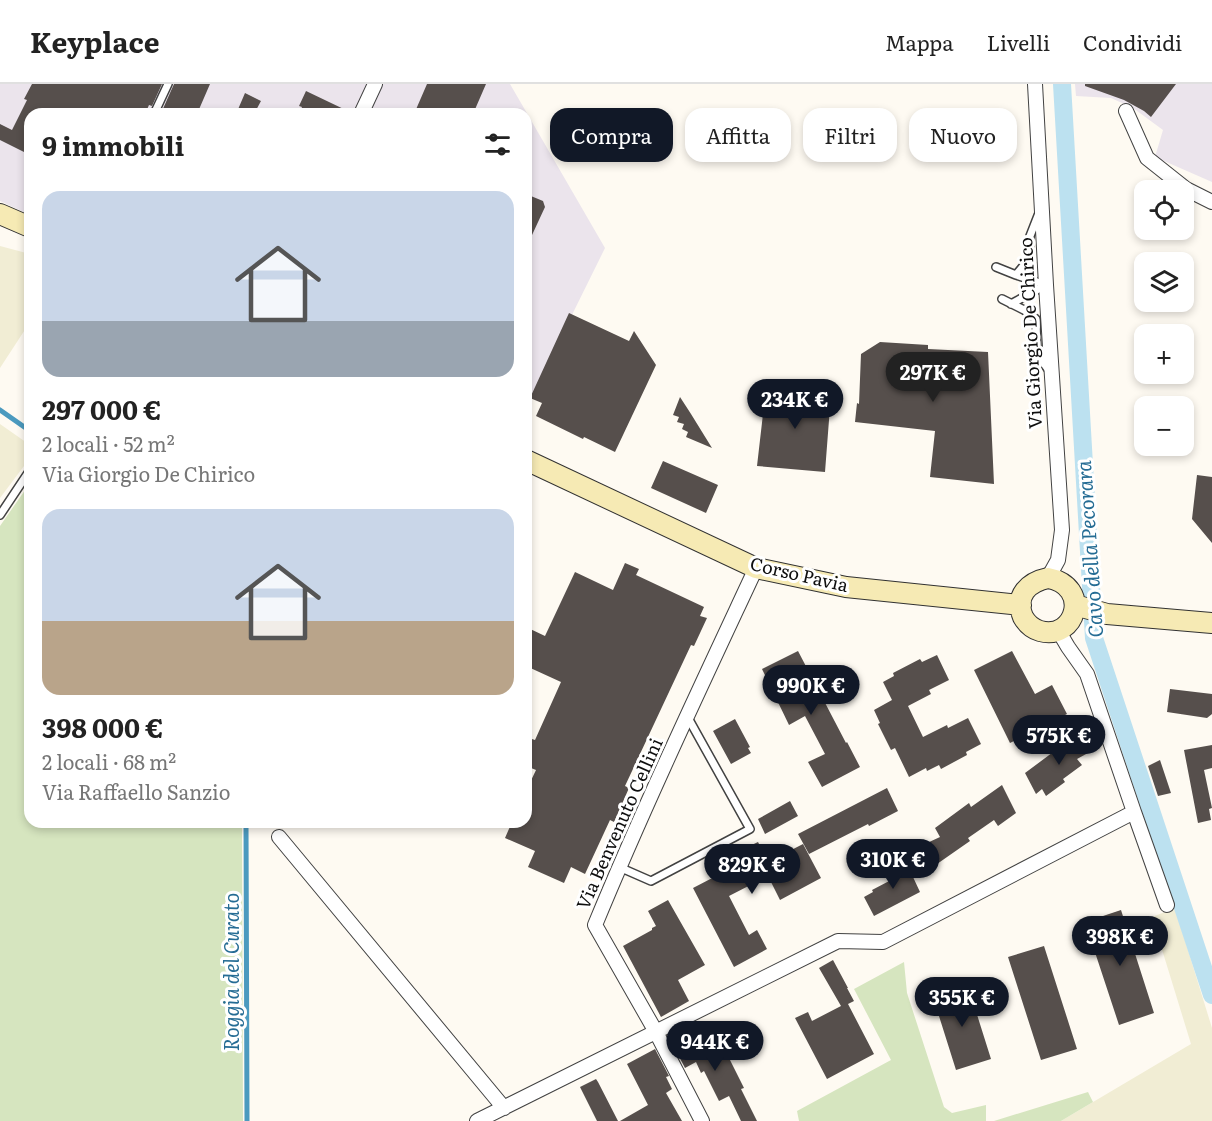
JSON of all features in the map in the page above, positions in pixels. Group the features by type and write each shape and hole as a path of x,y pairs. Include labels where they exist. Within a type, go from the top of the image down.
{"street":[{"path":"364,108 375,84"},
{"name":"Via Giorgio De Chirico","path":"1035,84 1062,530 1058,560 1048,578"},
{"path":"1126,111 1147,158 1186,189 1212,202"},
{"path":"0,214 24,224"},
{"name":"Corso Pavia","path":"532,463 756,568 846,587 1021,605"},
{"name":"Via Benvenuto Cellini","path":"702,1121 656,1032 595,925 687,716 756,568"},
{"path":"1048,578 1059,580 1068,586 1076,606 1067,625 1048,633 1028,624 1023,616 1021,595 1038,580 1048,578"},
{"path":"1076,606 1107,614 1212,623"},
{"path":"1058,630 1087,674 1167,905"},
{"path":"477,1121 838,941 883,942 1134,812"},
{"path":"279,837 504,1108"}],"lane":[{"path":"157,108 168,84"},
{"path":"1016,275 1029,259 1030,236 1042,205"},
{"path":"996,267 1046,285"},
{"path":"1011,304 1046,285"},
{"path":"1002,299 1036,319 1037,354 1052,375"},
{"path":"0,515 24,479"},
{"path":"619,867 651,881 750,828 687,716"}],"shaded area":[{"path":"0,84 510,84 524,108 24,108 24,212 0,201"},
{"path":"1075,84 1212,84 1212,182 1155,157 1163,130 1133,108 1111,98 1076,96"},
{"path":"532,122 550,153 550,162 555,162 605,248 532,396"},
{"path":"0,246 24,252 24,331 0,368"},
{"path":"0,424 24,441 24,466 0,498"},
{"path":"1175,908 1212,1028 1212,1121 1061,1121 1191,1044 1152,917"}],"green space":[{"path":"24,492 24,828 242,828 243,1121 0,1121 0,526"},
{"path":"904,962 907,993 944,1107 952,1113 986,1105 986,1121 799,1121 797,1111 891,1060 854,989"},
{"path":"1088,1092 1093,1102 1061,1121 994,1121"}],"building":[{"path":"32,84 162,84 152,106 149,105 148,108 24,108 24,152 0,140 0,124 12,130 27,100 24,99"},
{"path":"174,84 210,84 200,108 163,108"},
{"path":"427,84 486,84 476,108 417,108"},
{"path":"1085,84 1176,84 1151,117 1124,100 1085,86"},
{"path":"306,91 342,108 302,108 299,106"},
{"path":"245,93 261,101 257,108 239,108"},
{"path":"532,196 543,201 545,207 532,235"},
{"path":"569,313 629,341 634,331 656,365 615,452 536,416 542,403 532,399 532,394"},
{"path":"880,342 928,345 928,349 988,352 994,484 930,477 935,431 855,422 857,403 859,404 861,354"},
{"path":"766,388 831,394 825,472 757,466"},
{"path":"680,397 712,448 686,437 688,432 682,429 684,424 677,422 679,417 673,415"},
{"path":"663,461 718,485 706,513 651,488"},
{"path":"1197,475 1212,477 1212,543 1192,519"},
{"path":"625,563 639,569 636,575 704,607 700,616 707,618 694,646 691,645 625,786 629,788 614,822 610,820 585,874 571,867 564,883 528,867 535,851 505,838 509,828 532,828 532,778 536,770 532,768 532,739 535,740 561,682 532,669 532,630 545,636 575,572 613,590"},
{"path":"798,651 860,767 822,787 808,762 825,754 805,716 789,725 762,669"},
{"path":"1012,651 1035,694 1052,685 1067,714 1010,743 974,670"},
{"path":"937,655 949,680 929,690 931,694 908,706 923,737 968,718 981,744 966,752 967,755 941,769 939,765 927,771 926,768 909,777 895,748 891,750 874,710 892,700 883,682 894,676 893,673 920,659 922,662"},
{"path":"1170,689 1212,694 1212,714 1207,718 1167,712"},
{"path":"735,719 751,753 731,764 713,731"},
{"path":"1089,735 1097,748 1077,759 1082,765 1046,796 1042,789 1036,794 1025,773 1064,744 1067,748"},
{"path":"1212,745 1212,768 1204,770 1212,808 1209,809 1211,820 1198,823 1184,750"},
{"path":"1160,760 1171,793 1158,796 1148,766"},
{"path":"1002,785 1016,813 998,826 994,820 968,838 970,841 937,864 927,843 940,837 935,828 969,803 971,807"},
{"path":"887,788 898,811 809,854 798,834"},
{"path":"790,801 798,816 765,834 758,819"},
{"path":"758,842 768,862 803,844 821,878 780,900 768,876 729,896 749,935 757,930 767,949 734,967 693,888 745,861 739,851"},
{"path":"906,862 920,892 874,916 864,897 893,879 889,871"},
{"path":"668,900 705,965 678,980 689,1001 661,1017 623,946 656,926 648,911"},
{"path":"1121,910 1154,1013 1119,1025 1085,922"},
{"path":"1044,946 1077,1049 1041,1060 1008,957"},
{"path":"833,960 854,1001 848,1004 874,1054 827,1079 795,1018 808,1012 812,1021 841,1006 819,968"},
{"path":"968,986 991,1059 956,1070 933,997"},
{"path":"692,1030 701,1049 713,1043 719,1053 725,1050 757,1121 741,1121 729,1096 719,1101 704,1071 701,1073 696,1062 685,1068 671,1041"},
{"path":"655,1049 669,1076 666,1077 672,1089 666,1093 682,1121 620,1121 648,1105 627,1064"},
{"path":"596,1079 618,1121 597,1121 580,1087"}],"waterway":[{"name":"Cavo della Pecorara","path":"1062,84 1094,638 1212,995"},
{"name":"Roggia del Curato","path":"0,410 24,427"},
{"name":"Roggia del Curato","path":"246,828 247,1121"}]}
